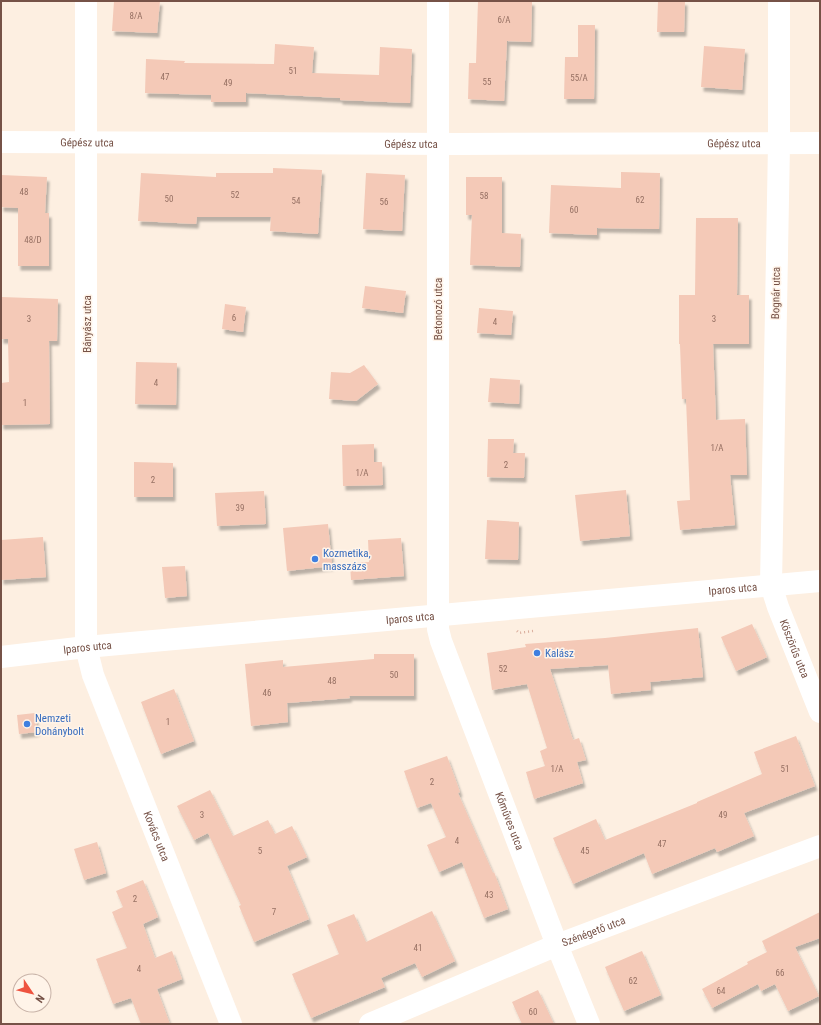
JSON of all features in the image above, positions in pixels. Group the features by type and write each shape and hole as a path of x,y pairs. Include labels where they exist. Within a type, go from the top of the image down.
{"street":[{"name":"Bányász utca","path":"86,1 86,647"},
{"name":"Betonozó utca","path":"438,1 438,616"},
{"name":"Bognár utca","path":"771,585 779,144 778,1"},
{"name":"Gépész utca","path":"1,142 438,144 820,143"},
{"name":"Iparos utca","path":"1,657 86,647 820,581"},
{"name":"Köszörűs utca","path":"771,585 778,607 820,712"},
{"name":"Kőműves utca","path":"438,616 438,629 441,641 557,945 589,1024"},
{"name":"Kovács utca","path":"86,647 93,676 231,1024"},
{"name":"Szénégető utca","path":"370,1024 557,945 820,846"}],"building":[{"path":"114,1 160,1 157,33 112,31"},
{"path":"478,1 532,1 531,42 507,41 504,101 468,99 469,63 476,63"},
{"path":"658,1 685,1 684,32 657,32"},
{"path":"578,25 595,25 594,99 564,99 565,57 578,57"},
{"path":"275,44 314,47 312,73 379,75 380,47 412,49 410,103 340,100 340,98 246,93 246,102 211,102 211,95 145,93 146,59 185,61 184,63 274,64"},
{"path":"704,46 745,49 742,90 701,87"},
{"path":"273,168 322,170 318,234 270,231 271,217 197,217 196,224 138,221 141,173 216,177 216,173 273,173"},
{"path":"621,172 660,173 659,229 597,228 597,235 549,233 551,185 621,188"},
{"path":"366,173 405,175 402,231 363,229"},
{"path":"1,175 47,177 45,213 49,213 49,266 18,266 18,208 1,207"},
{"path":"466,177 502,177 502,233 521,234 520,267 470,265 472,215 466,215"},
{"path":"696,218 738,218 737,295 749,295 749,344 713,344 716,420 745,419 747,475 730,475 735,525 680,530 677,501 690,500 686,399 682,399 679,344 679,295 695,295"},
{"path":"365,286 406,291 403,313 362,308"},
{"path":"1,297 58,299 57,341 49,341 50,424 1,425 1,383 9,382 8,339 1,339"},
{"path":"225,304 246,307 243,332 222,329"},
{"path":"479,308 513,311 511,335 477,333"},
{"path":"136,362 177,363 176,405 135,404"},
{"path":"364,365 378,384 356,401 329,399 331,372 350,373"},
{"path":"490,378 520,380 519,404 488,402"},
{"path":"488,439 514,439 513,453 525,453 524,478 487,477"},
{"path":"374,444 374,462 382,462 383,485 343,486 342,445"},
{"path":"134,462 173,463 173,497 134,497"},
{"path":"626,490 630,536 580,541 575,495"},
{"path":"264,491 266,524 217,526 215,493"},
{"path":"487,520 519,522 518,560 485,559"},
{"path":"328,524 332,566 287,571 283,528"},
{"path":"43,537 46,577 1,580 1,540"},
{"path":"401,538 404,576 351,580 350,563 369,562 368,540"},
{"path":"185,566 187,596 165,598 162,567"},
{"path":"752,624 767,657 736,671 721,637"},
{"path":"698,628 703,677 650,682 651,690 611,694 608,665 550,669 573,740 579,738 586,760 577,762 583,783 534,799 526,772 545,766 540,751 547,748 527,684 492,690 487,653 526,647 525,644 605,638"},
{"path":"374,654 414,654 414,696 349,696 350,698 287,703 288,722 251,726 245,664 283,660 283,667 374,659"},
{"path":"174,689 194,741 161,754 141,702"},
{"name":"Nemzeti Dohánybolt","path":"35,713 37,732 19,734 17,715"},
{"path":"796,736 815,786 744,813 754,836 717,852 715,848 652,874 644,853 573,884 553,838 596,819 605,840 697,803 762,774 754,752"},
{"path":"447,756 460,792 458,793 493,873 494,872 508,909 484,918 462,862 439,872 427,845 446,837 431,803 417,808 404,771"},
{"path":"210,790 233,836 268,820 275,834 292,826 307,857 287,866 309,919 254,942 239,906 241,905 208,833 194,840 177,806"},
{"path":"97,842 106,873 84,880 74,849"},
{"path":"143,880 158,917 143,924 155,958 172,951 182,979 157,989 170,1024 141,1024 131,998 113,1004 96,959 127,948 112,912 123,907 116,891"},
{"path":"432,911 455,961 422,977 415,963 381,978 385,987 311,1018 292,974 339,954 327,925 354,914 366,942"},
{"path":"820,912 820,938 795,947 819,996 788,1011 775,984 761,991 758,984 712,1008 702,989 748,964 747,962 767,952 762,941"},
{"path":"642,951 661,995 624,1011 605,967"},
{"path":"538,990 554,1024 522,1024 512,1002"}],"place":[{"name":"Kozmetika, masszázs","path":"315,559"},
{"name":"Kalász","path":"537,653"},
{"name":"Nemzeti Dohánybolt","path":"27,724"}]}
